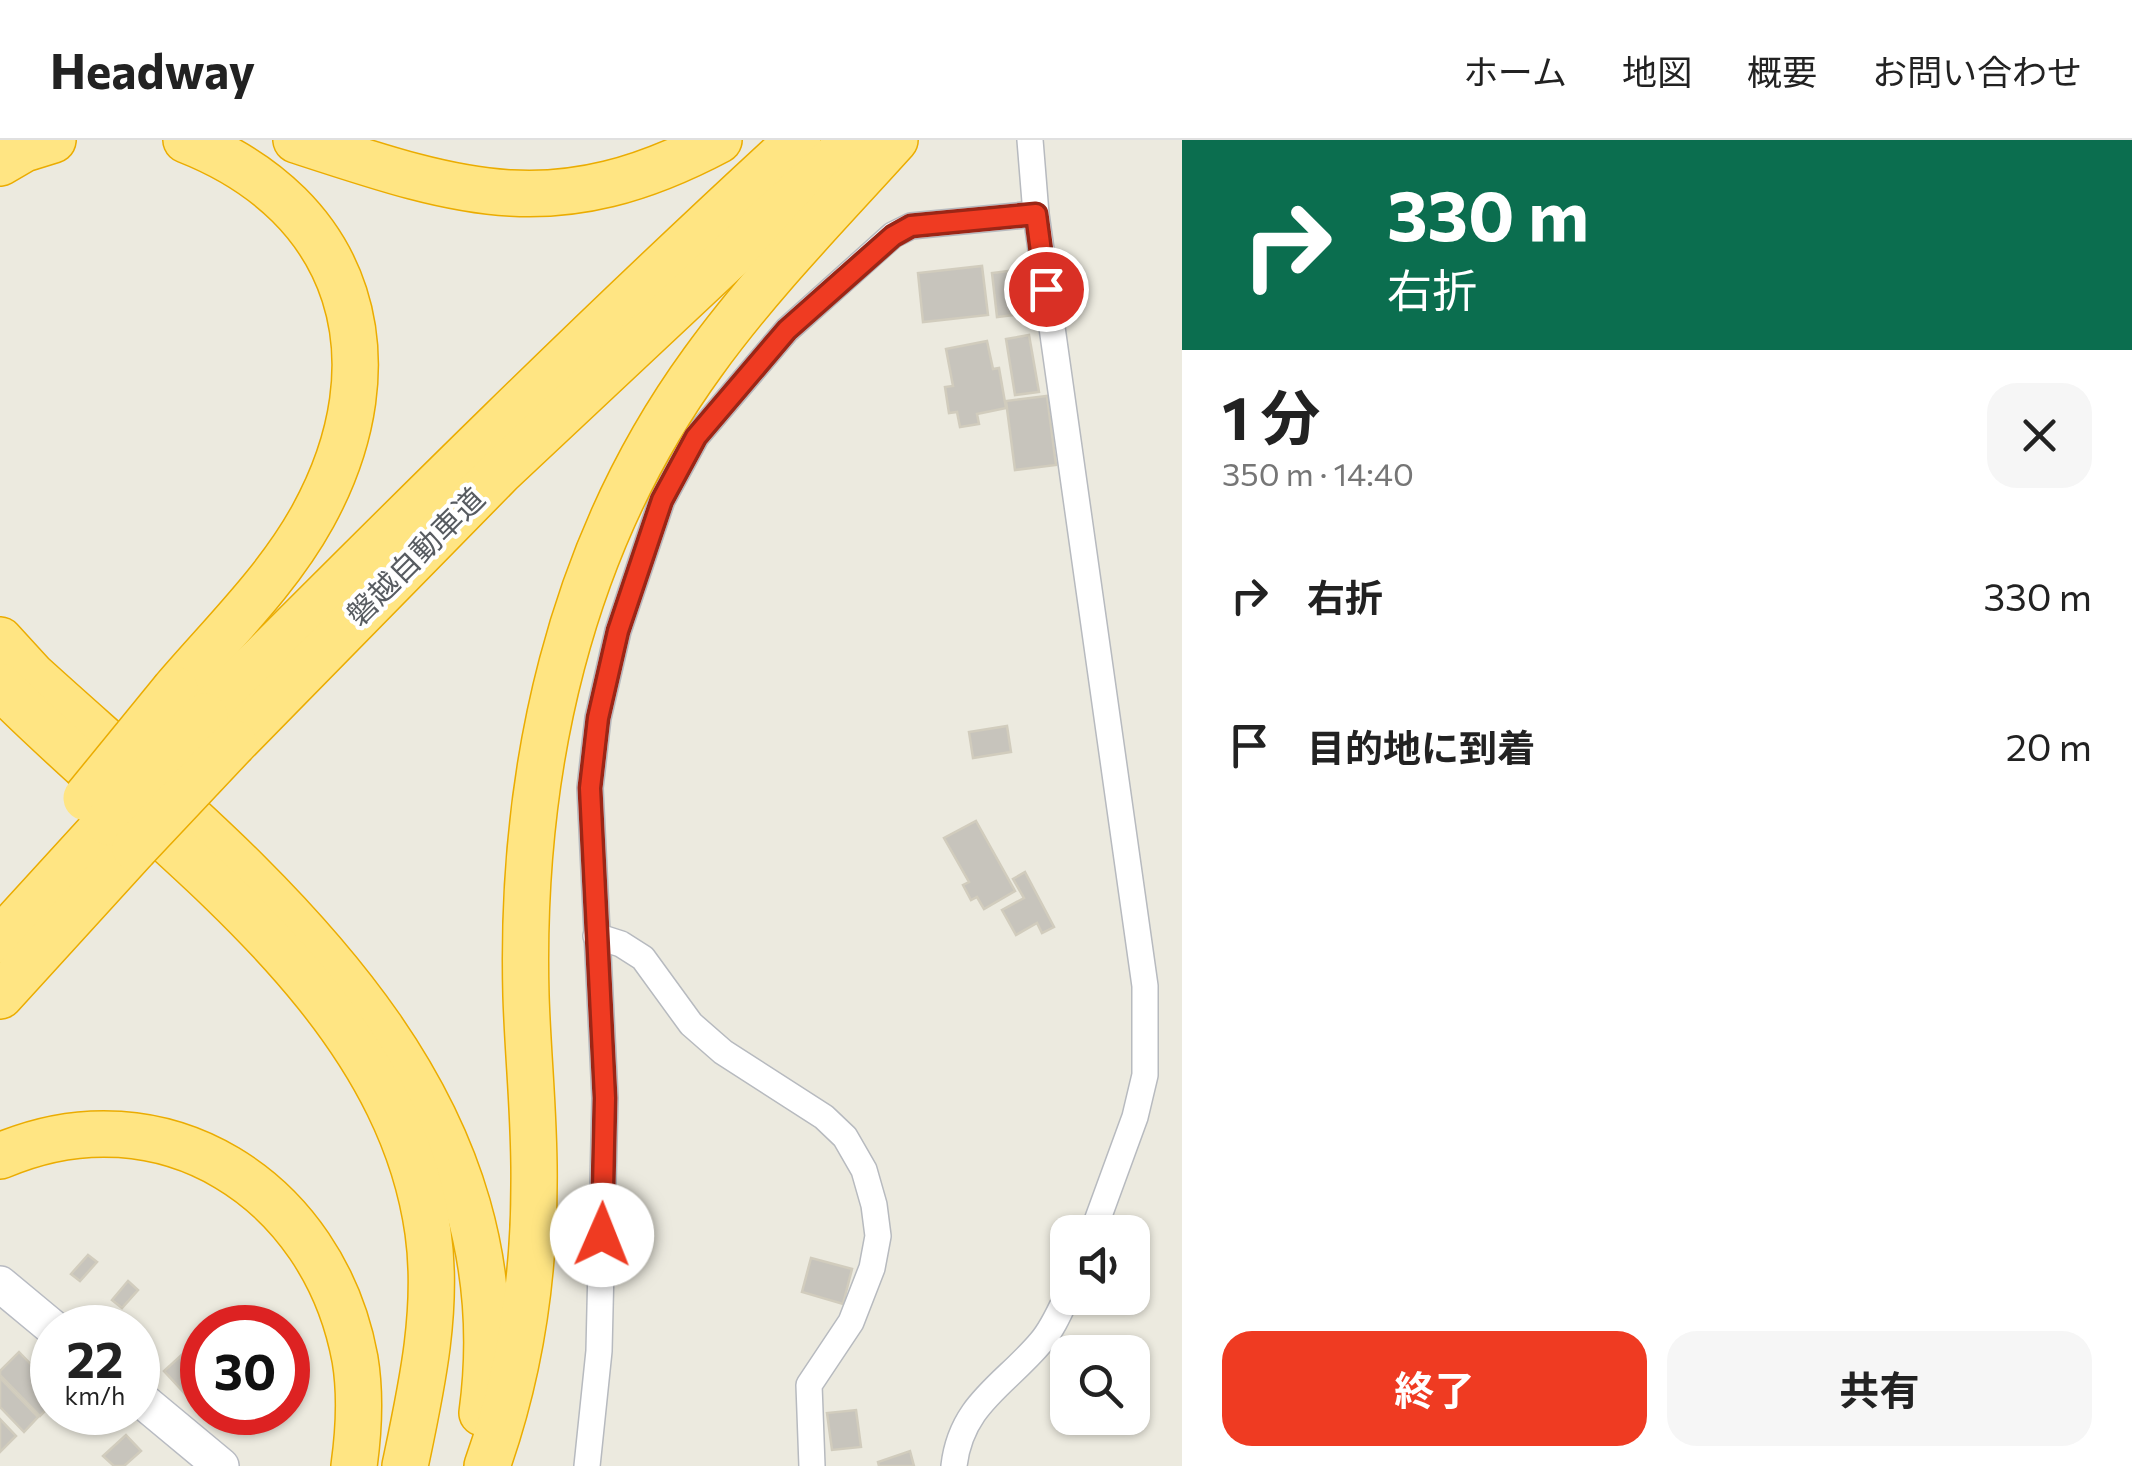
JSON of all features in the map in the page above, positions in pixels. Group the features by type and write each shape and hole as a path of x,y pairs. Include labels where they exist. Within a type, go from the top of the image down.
{"highway":[{"path":"0,163 24,149 53,140"},
{"path":"0,901 110,823 205,716 268,580 312,518 345,442 353,400 352,322 328,254 308,223 253,172 186,140"},
{"path":"296,140 447,186 530,195 614,184 719,140"},
{"name":"磐越自動車道","path":"0,940 205,716 474,446 798,140"},
{"name":"磐越自動車道","path":"205,716 501,472 854,140"},
{"path":"487,1466 516,1362 530,1276 534,1185 526,942 532,833 544,740 566,641 581,593 622,496 673,406 737,317 896,140"},
{"path":"0,640 32,675 264,889 344,978 410,1070 448,1150 466,1206 481,1277 486,1359 474,1466"},
{"path":"0,686 254,925 336,1021 389,1103 420,1190 428,1234 429,1324 405,1466"},
{"name":"磐越自動車道","path":"0,996 110,823"},
{"path":"520,1466 550,1347 562,1236 559,1131 532,928 532,833"},
{"path":"254,925 344,1055 371,1111 393,1179 404,1266 404,1310 379,1466"},
{"path":"0,1156 59,1136 130,1134 197,1150 229,1167 259,1190 286,1215 308,1246 329,1281 344,1319 355,1360 359,1398 354,1466"}],"main road":[{"path":"0,1284 30,1309"},
{"path":"160,1416 220,1466"}],"street":[{"path":"1030,140 1036,214 1146,986 1145,1075 1136,1117 1099,1215"},
{"path":"587,1466 599,1351 605,1098 590,788 598,718 641,555 662,500 696,437 787,330 893,236 911,226 1036,214"},
{"path":"596,936 621,944 643,958 692,1024 723,1052 824,1117 846,1137 864,1170 878,1236 872,1268 851,1322 809,1385 812,1466"},
{"path":"954,1466 956,1448 969,1418 1042,1341 1056,1315"}],"building":[{"path":"982,266 988,315 923,322 918,273"},
{"path":"1017,270 1022,314 997,317 992,273"},
{"path":"1029,335 1039,392 1015,395 1006,339"},
{"path":"987,341 993,369 999,368 1006,408 977,414 979,424 960,427 957,412 949,413 945,387 953,386 946,349"},
{"path":"1047,396 1056,465 1015,470 1006,401"},
{"path":"1007,726 1011,752 973,758 969,732"},
{"path":"976,821 1015,891 984,909 977,897 971,900 963,885 969,882 944,838"},
{"path":"1025,872 1054,927 1042,933 1037,923 1016,935 1002,910 1024,898 1013,879"},
{"path":"88,1255 97,1262 80,1281 71,1274"},
{"path":"811,1258 852,1269 843,1304 802,1292"},
{"path":"128,1281 138,1290 125,1305 112,1300"},
{"path":"19,1352 30,1363 30,1406 0,1375"},
{"path":"180,1356 180,1388 164,1371"},
{"path":"0,1378 30,1409 30,1426 24,1432 0,1407"},
{"path":"856,1410 861,1447 832,1450 827,1413"},
{"path":"0,1419 16,1436 0,1452"},
{"path":"126,1435 141,1451 124,1466 114,1466 103,1456"},
{"path":"910,1451 914,1466 879,1466 878,1462"}],"route":[{"path":"602,1235 605,1098 590,788 598,718 618,631 662,500 696,437 787,330 893,236 911,226 1036,214 1046,289"}]}
